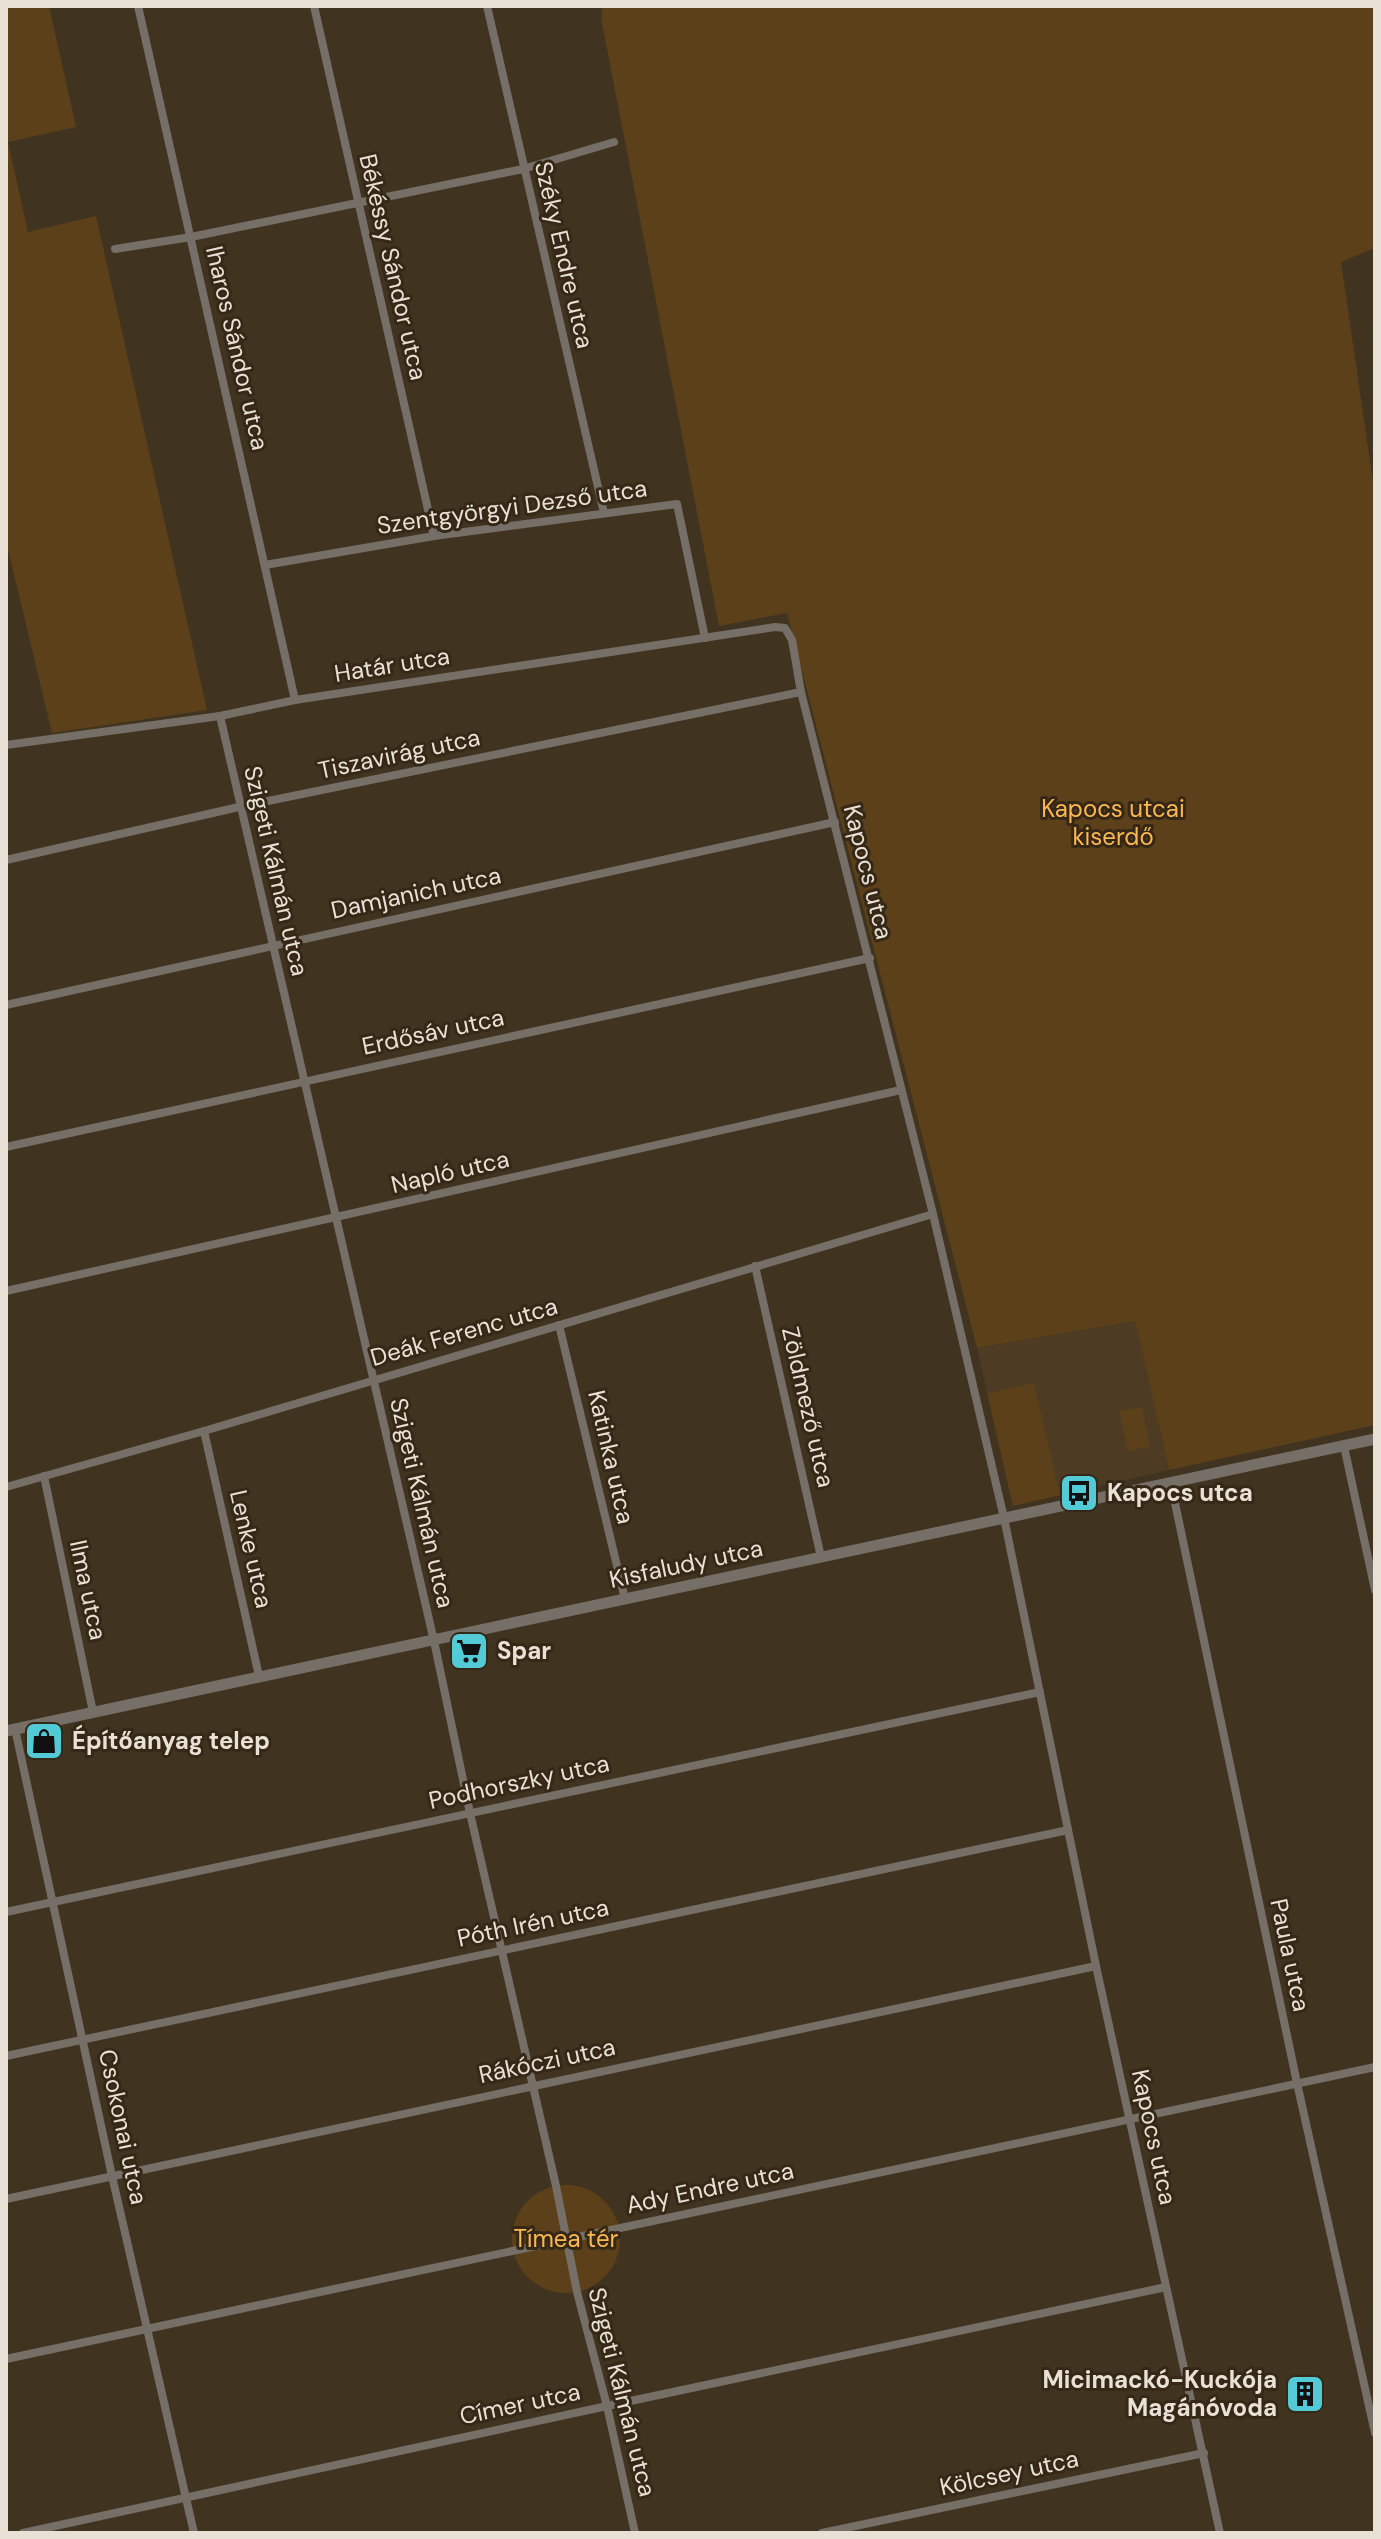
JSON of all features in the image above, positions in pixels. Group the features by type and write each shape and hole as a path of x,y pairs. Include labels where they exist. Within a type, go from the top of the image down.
{"street":[{"name":"Iharos Sándor utca","path":"138,6 295,700"},
{"name":"Békéssy Sándor utca","path":"314,6 434,536"},
{"name":"Széky Endre utca","path":"487,6 604,513"},
{"path":"115,249 191,237 523,169 614,142"},
{"name":"Szentgyörgyi Dezső utca","path":"265,565 434,536 677,504 705,638"},
{"name":"Határ utca","path":"6,745 220,716 295,700 775,627 785,628"},
{"name":"Kapocs utca","path":"785,628 792,640 801,692 933,1214 1004,1518 1096,1966 1220,2533"},
{"name":"Tiszavirág utca","path":"6,860 239,807 801,692"},
{"name":"Szigeti Kálmán utca","path":"220,716 434,1641 470,1813 556,2186 565,2239 635,2533"},
{"name":"Damjanich utca","path":"6,1005 835,822"},
{"name":"Erdősáv utca","path":"6,1147 870,958"},
{"name":"Napló utca","path":"6,1291 901,1090"},
{"name":"Deák Ferenc utca","path":"6,1487 933,1214"},
{"name":"Zöldmező utca","path":"755,1266 821,1557"},
{"name":"Katinka utca","path":"559,1325 625,1599"},
{"name":"Lenke utca","path":"204,1431 259,1676"},
{"name":"Kisfaludy utca","path":"10,1730 1375,1439"},
{"path":"1344,1446 1375,1590"},
{"name":"Ilma utca","path":"44,1476 93,1712"},
{"name":"Paula utca","path":"1171,1484 1297,2083 1375,2433"},
{"name":"Podhorszky utca","path":"6,1912 1040,1692"},
{"name":"Csokonai utca","path":"10,1730 53,1902 194,2533"},
{"name":"Póth Irén utca","path":"6,2056 1068,1830"},
{"name":"Rákóczi utca","path":"6,2199 1096,1966"},
{"name":"Ady Endre utca","path":"6,2359 1375,2067"},
{"name":"Címer utca","path":"23,2533 1166,2287"},
{"name":"Kölcsey utca","path":"822,2533 1204,2453"}],"shaded area":[{"path":"1135,1321 1169,1470 1013,1506 977,1348"}],"green space":[{"path":"6,6 49,6 76,127 8,142 28,232 96,216 207,710 52,733 6,541"},
{"name":"Kapocs utcai kiserdő","path":"603,6 1375,6 1375,248 1341,262 1375,495 1375,1425 1169,1470 1135,1321 977,1348 787,613 719,626 601,18"},
{"path":"1034,1383 1060,1495 1013,1506 987,1393"},
{"path":"1142,1407 1150,1447 1128,1451 1119,1411"},
{"name":"Tímea tér","path":"566,2185 587,2189 604,2201 616,2218 620,2239 616,2260 604,2277 587,2289 566,2293 545,2289 528,2277 516,2260 512,2239 516,2218 528,2201 545,2189"}],"place":[{"name":"Kapocs utca","path":"1079,1493"},
{"name":"Spar","path":"469,1651"},
{"name":"Építőanyag telep","path":"44,1741"},
{"name":"Micimackó-Kuckója Magánóvoda","path":"1305,2394"}]}
